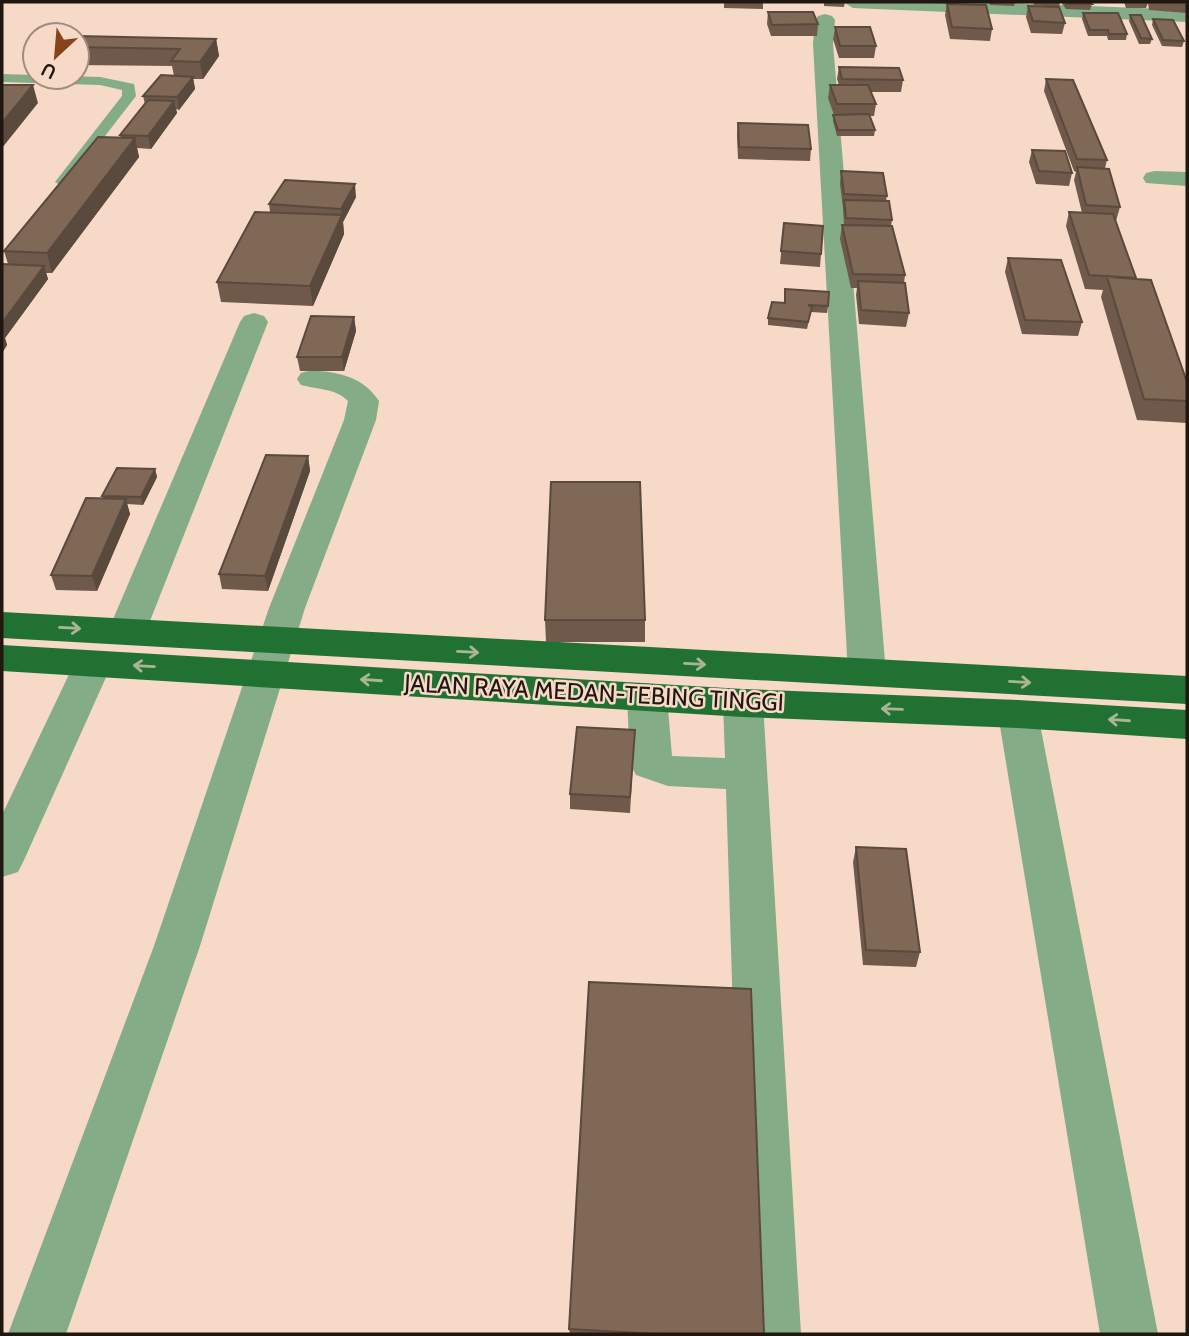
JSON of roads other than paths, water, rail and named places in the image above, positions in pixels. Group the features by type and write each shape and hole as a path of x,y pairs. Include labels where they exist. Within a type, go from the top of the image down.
{"highway":[{"name":"JALAN RAYA MEDAN-TEBING TINGGI","path":"2,625 127,631 270,657 646,697 743,703 1187,691"},
{"name":"JALAN RAYA MEDAN-TEBING TINGGI","path":"2,659 93,664 270,657 867,673 963,695 1018,714 1187,725"}],"street":[{"path":"853,2 1187,16"},
{"path":"825,20 823,44 867,673"},
{"path":"1155,178 1187,179"},
{"path":"127,631 254,321"},
{"path":"37,1334 177,946 270,657 360,420 364,401 356,389 344,383 312,379"},
{"path":"2,860 93,664"},
{"path":"646,697 651,764 668,771 745,774"},
{"path":"743,703 772,1334"},
{"path":"1018,714 1129,1334"}],"lane":[{"path":"2,78 100,80 124,84 131,91 53,194"}]}
